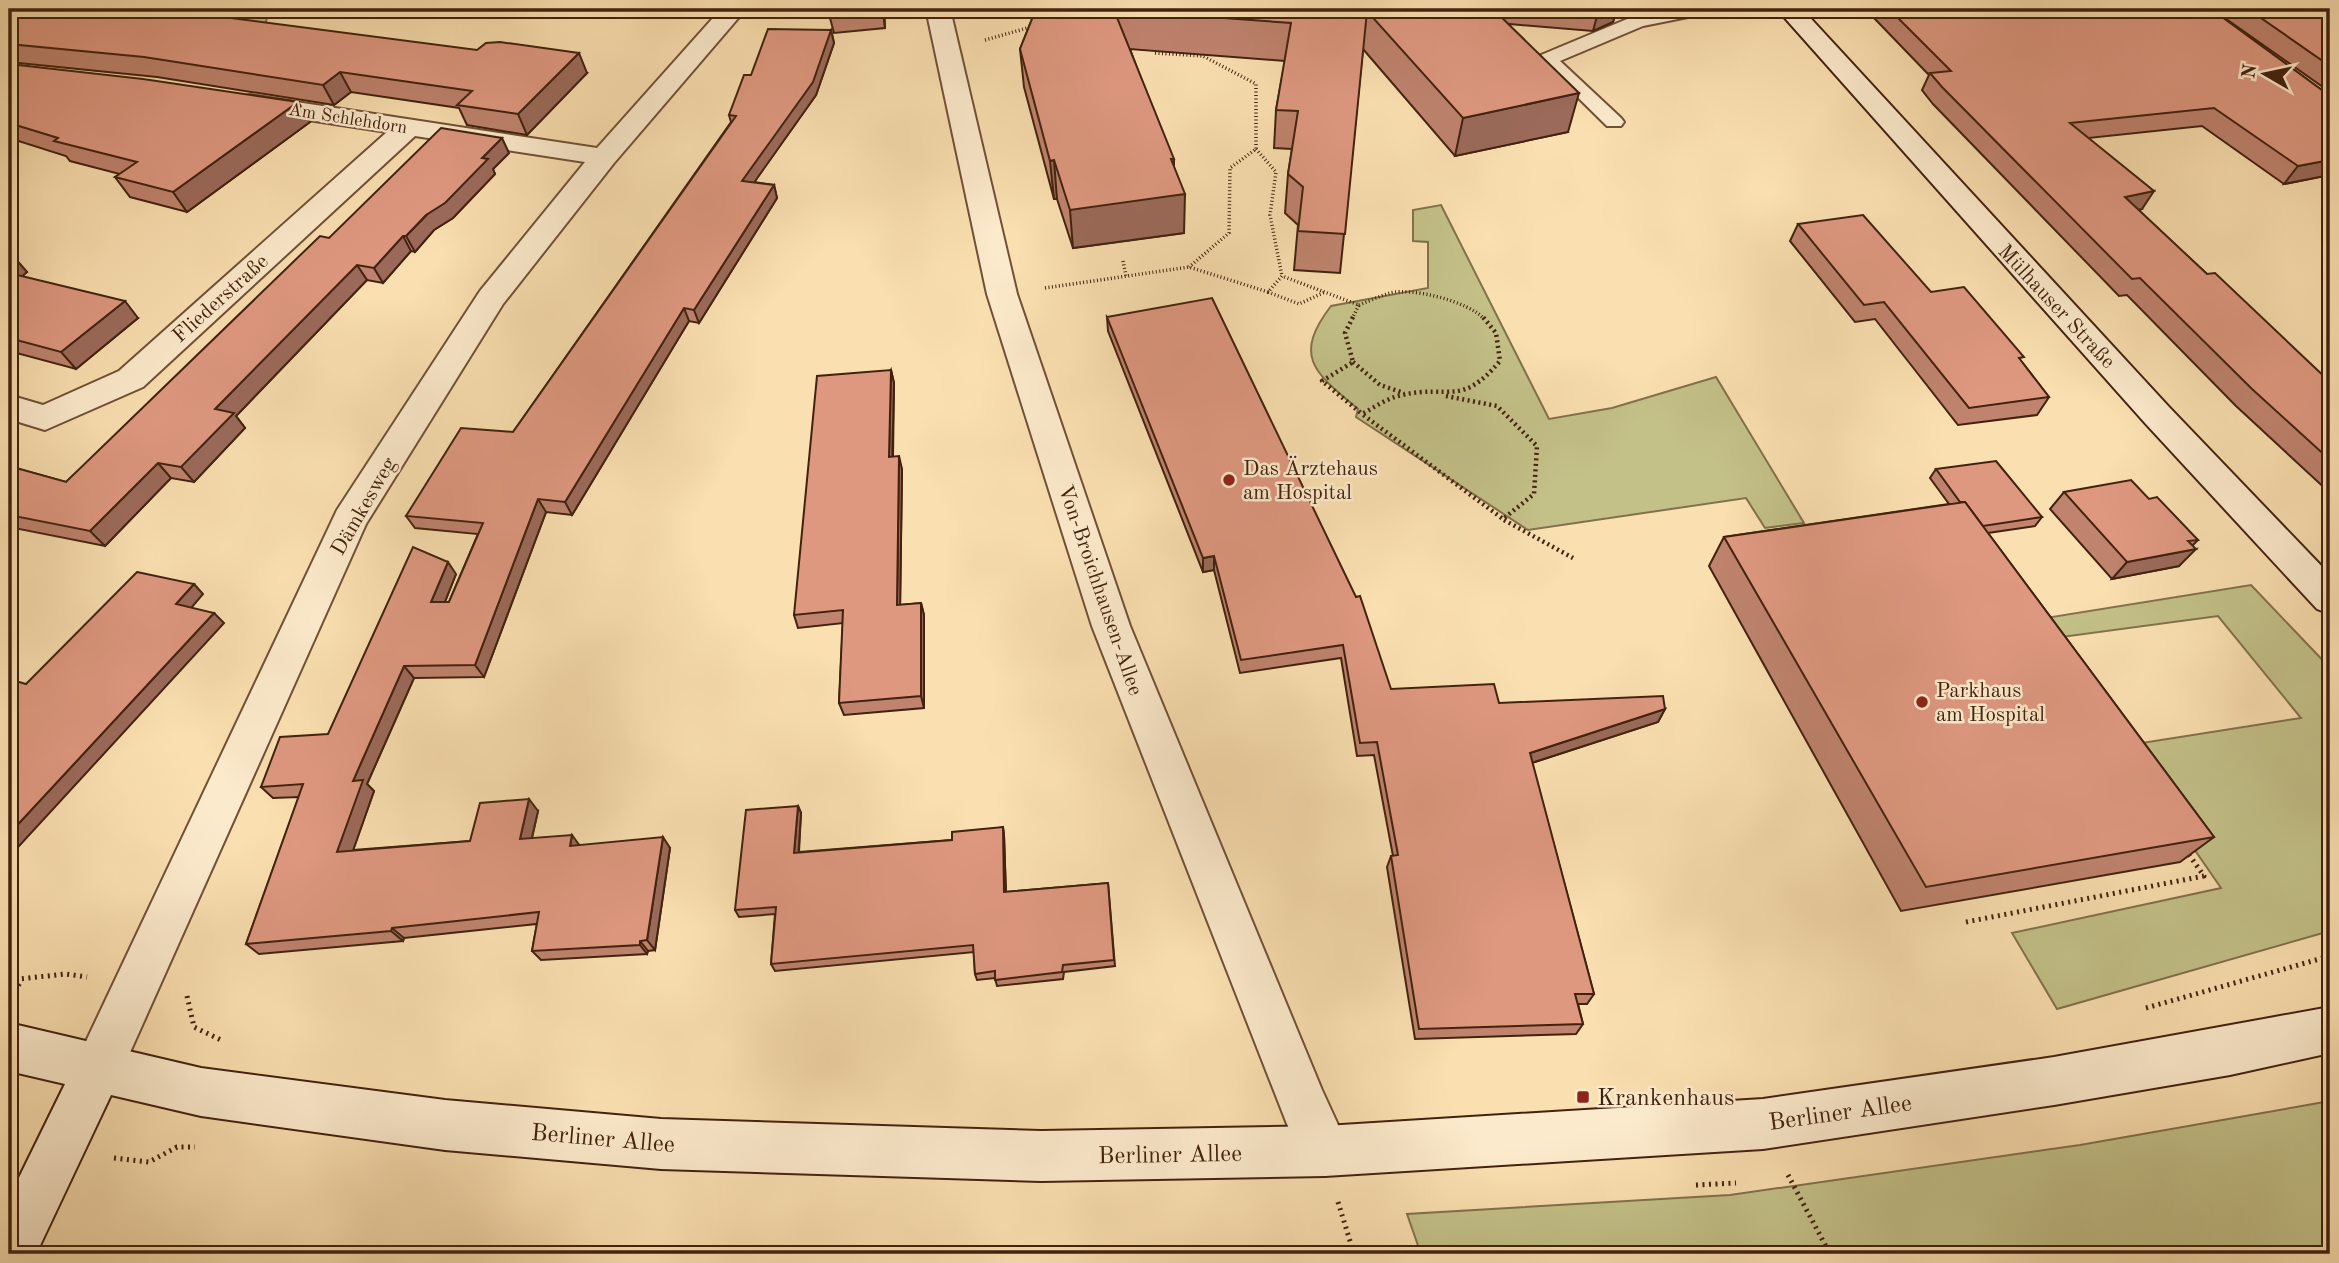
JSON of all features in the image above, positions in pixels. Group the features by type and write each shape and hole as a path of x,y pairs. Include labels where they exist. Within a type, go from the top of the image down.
{"street":[{"name":"Dämkesweg","path":"9,1254 98,1069 134,985 351,520 491,298 604,157 734,9"},
{"name":"Von-Broichhausen-Allee","path":"938,9 1002,294 1111,626 1304,1107 1325,1151"},
{"name":"Mülhauser Straße","path":"1789,9 2129,385 2330,599"},
{"name":"Am Schlehdorn","path":"223,98 604,157"},
{"name":"Fliederstraße","path":"9,407 45,418 131,379 408,128"},
{"name":"Berliner Allee","path":"9,1047 201,1092 445,1125 661,1144 1041,1156 1325,1151 1763,1124 2054,1081 2230,1051 2330,1030"}],"lane":[{"path":"1614,122 1548,59 1638,22 1703,9"}],"path":[{"path":"947,46 990,40 1037,24"},
{"path":"1155,53 1203,56 1256,84 1256,149 1276,172 1270,215 1282,276"},
{"path":"1189,268 1229,233 1230,168 1256,149"},
{"path":"1123,261 1126,276"},
{"path":"1002,294 1189,268 1299,304 1326,292"},
{"path":"1268,292 1282,276"},
{"path":"1282,276 1359,305 1393,292 1443,298 1478,312 1496,333 1500,361 1482,384 1446,396"},
{"path":"1359,305 1345,333 1353,362 1380,384 1405,394 1446,396 1496,405 1536,446 1534,494 1503,519"},
{"path":"1353,362 1322,381 1503,519 1573,558"},
{"path":"1362,414 1405,394"},
{"path":"1966,922 2204,876 2181,844"},
{"path":"9,980 66,974 134,985"},
{"path":"9,1000 22,979"},
{"path":"58,1153 149,1162 177,1147"},
{"path":"1788,1175 1830,1254"},
{"path":"1338,1199 1354,1254"}],"shaded area":[{"path":"196,9 310,9 268,15 265,25 191,40"},
{"path":"1441,205 1549,419 1612,408 1716,377 1804,523 1765,528 1746,498 1528,530 1356,417 1358,409 1330,385 1314,363 1311,352 1319,324 1331,306 1428,288 1428,242 1413,241 1413,210"},
{"path":"2251,585 2330,668 2330,931 2057,1009 2012,933 2221,888 2123,746 2301,718 2218,616 2047,639 2033,620"},
{"path":"2330,1101 2330,1254 1421,1254 1407,1214 1730,1195 2080,1145"}],"building":[{"path":"9,9 161,9 477,50 486,43 500,42 579,53 518,114 457,105 472,91 340,72 323,85 144,57 9,44"},
{"path":"829,9 882,9 883,13 830,18"},
{"path":"1036,9 1493,9 1579,93 1463,118 1367,11 1345,234 1298,231 1303,187 1288,174 1298,111 1276,110 1291,23 1114,10 1174,159 1171,159 1185,194 1070,210 1054,160 1050,161 1020,49"},
{"path":"1889,9 2211,9 2330,96 2330,160 2298,166 2214,108 2070,123 2154,191 2125,197 2207,274 2215,273 2330,382 2330,460 2252,389 2140,278 2132,279 1942,87 1930,73 1951,71"},
{"path":"2248,9 2330,9 2330,66"},
{"path":"768,29 831,30 813,82 742,181 774,185 694,310 684,308 565,502 538,499 475,665 404,666 353,781 363,780 337,852 470,841 480,803 529,799 520,839 572,835 570,846 663,837 647,940 640,941 640,945 532,951 539,912 392,928 391,931 246,944 303,784 261,787 280,737 328,734 413,547 448,562 431,602 449,602 483,523 406,516 461,428 513,432 736,116 729,115 744,75 751,75"},
{"path":"9,64 143,79 298,102 173,192 115,177 137,162 54,141 58,138 9,123"},
{"path":"441,128 502,138 482,158 488,159 445,203 426,215 403,236 374,268 357,265 215,409 234,413 181,467 158,463 90,531 9,515 9,466 66,482 320,236 329,238"},
{"path":"1863,215 1931,292 1964,287 2024,357 2019,358 2049,397 1969,408 1884,302 1864,305 1798,224"},
{"path":"9,273 125,301 61,352 9,338"},
{"path":"1212,298 1356,597 1360,596 1391,689 1494,684 1499,703 1663,696 1665,709 1530,753 1594,994 1575,994 1583,1024 1419,1029 1391,856 1398,855 1377,742 1360,743 1343,645 1241,660 1214,556 1203,558 1107,317"},
{"path":"891,370 889,457 899,456 897,605 921,603 921,696 839,703 843,610 794,615 817,376"},
{"path":"1996,461 2042,517 1983,526 1965,502 1960,502 1936,469"},
{"path":"2131,480 2149,499 2157,497 2198,540 2188,541 2196,549 2127,562 2064,492"},
{"path":"1965,502 2214,837 1926,887 1724,537"},
{"path":"137,572 194,584 176,604 214,613 9,834 9,679 26,684"},
{"path":"798,806 794,853 952,840 952,832 1003,827 1004,892 1108,883 1114,960 1063,965 1062,972 995,980 995,971 975,974 973,945 771,964 776,907 735,910 746,810"}],"place":[{"name":"Das Ärztehaus am Hospital","path":"1229,480"},
{"name":"Parkhaus am Hospital","path":"1922,702"},
{"name":"Krankenhaus","path":"1583,1097"}]}
